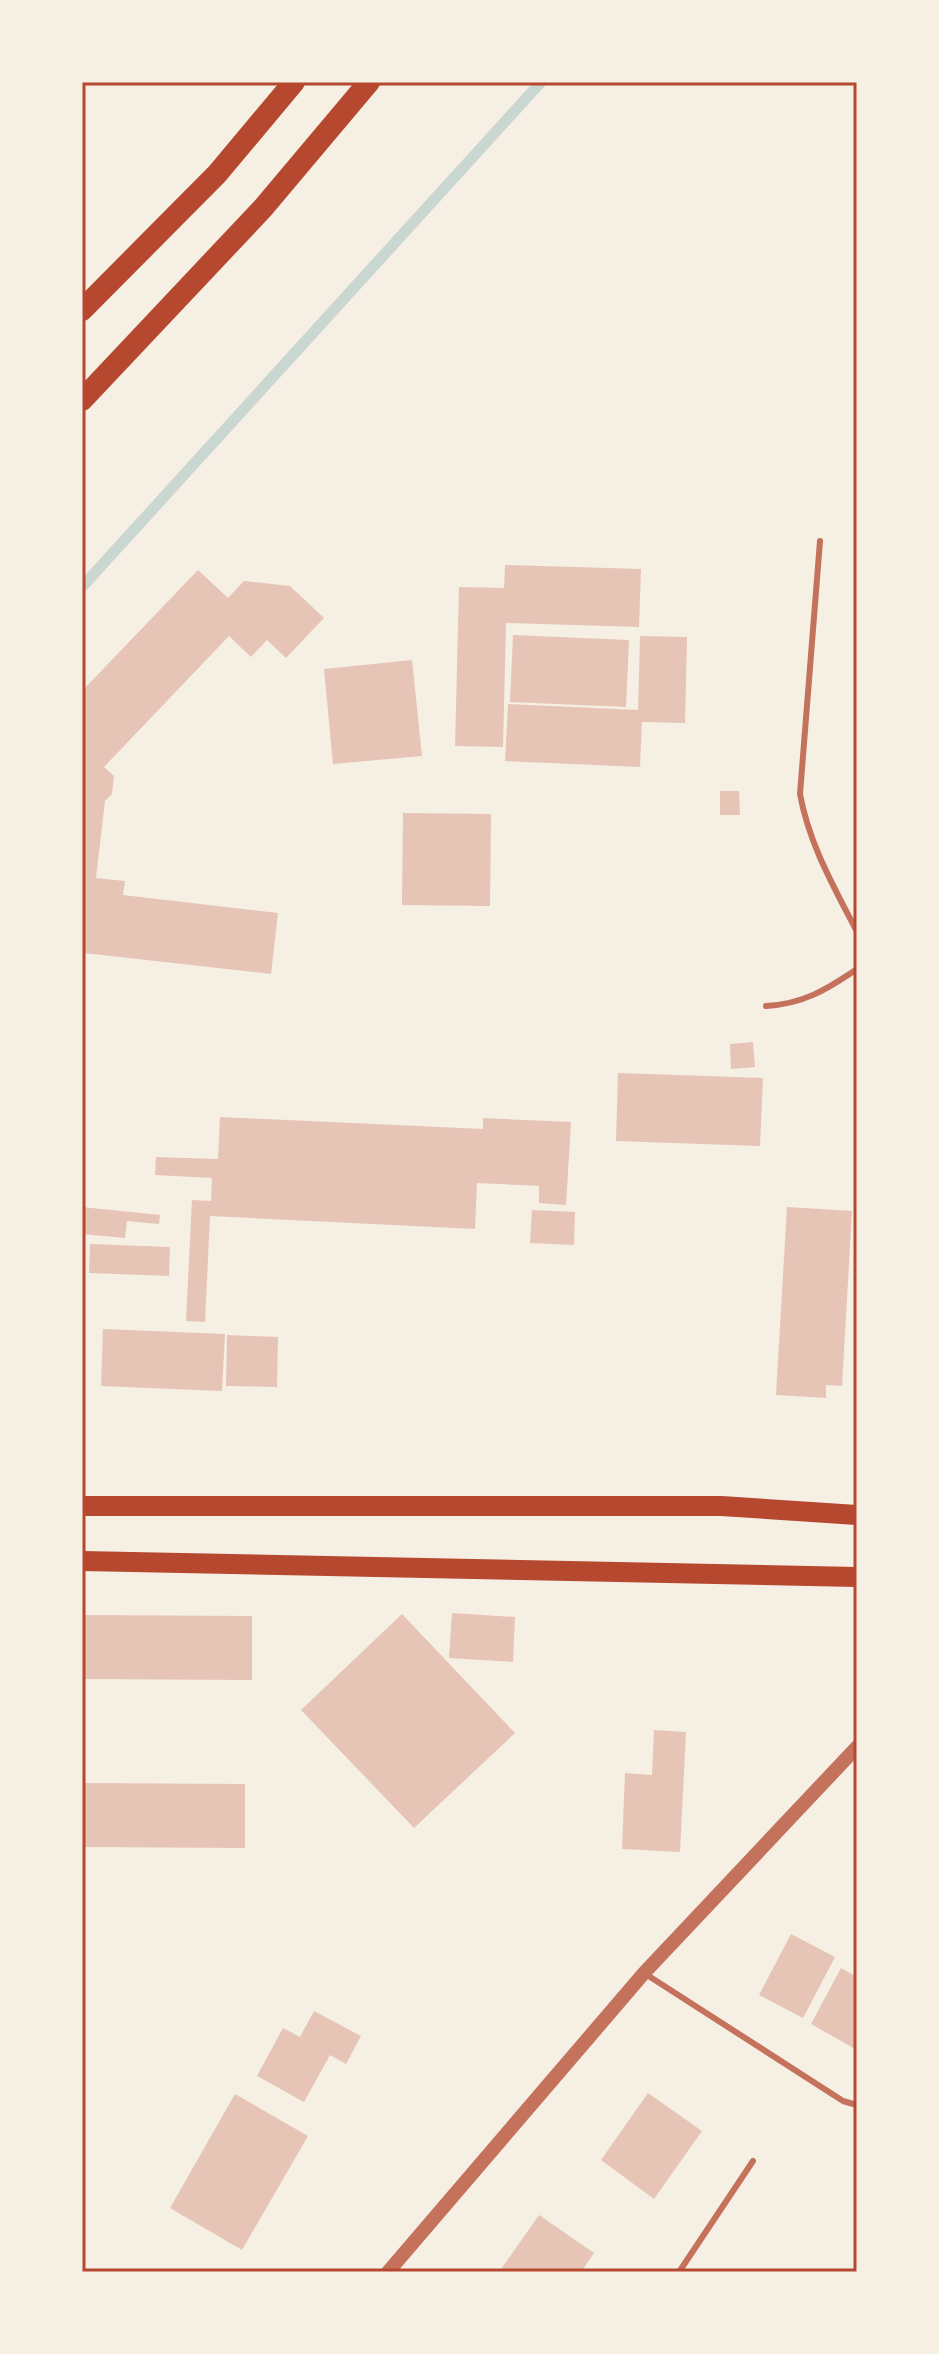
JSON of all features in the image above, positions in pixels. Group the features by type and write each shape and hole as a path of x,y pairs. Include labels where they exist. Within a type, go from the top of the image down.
{"highway":[{"path":"82,310 217,174 294,82"},
{"path":"82,400 263,208 369,82"}],"main road":[{"path":"82,1506 721,1506 857,1515"},
{"path":"82,1561 857,1577"}],"street":[{"path":"388,2272 644,1973 857,1747"}],"lane":[{"path":"820,541 800,794 806,825 820,860 857,932"},
{"path":"766,1006 795,1004 822,993 857,969"},
{"path":"644,1973 843,2101 857,2105"},
{"path":"679,2272 753,2161"}],"building":[{"path":"505,565 641,569 639,627 506,623 503,747 455,746 459,587 504,588"},
{"path":"198,570 228,598 244,581 290,586 324,618 286,658 267,640 251,657 229,636 104,767 114,776 112,794 105,801 96,878 125,881 123,895 278,913 271,974 84,953 82,691"},
{"path":"513,635 629,640 626,707 510,702"},
{"path":"640,636 687,637 685,723 642,722 640,767 505,761 508,704 638,710"},
{"path":"412,660 422,756 333,764 324,669"},
{"path":"720,791 739,791 740,815 720,815"},
{"path":"403,813 491,814 490,906 402,905"},
{"path":"753,1042 755,1067 731,1069 730,1044"},
{"path":"618,1073 763,1078 760,1146 616,1141"},
{"path":"220,1117 483,1129 483,1118 571,1122 566,1205 539,1203 539,1186 477,1183 475,1229 210,1216 205,1322 186,1321 192,1200 211,1201 212,1178 155,1175 156,1157 218,1159"},
{"path":"82,1207 160,1215 159,1224 127,1221 125,1238 82,1234"},
{"path":"787,1207 852,1211 842,1386 826,1385 826,1398 776,1395"},
{"path":"532,1210 575,1212 574,1245 530,1243"},
{"path":"90,1244 170,1247 169,1276 89,1273"},
{"path":"103,1329 225,1334 222,1391 101,1386"},
{"path":"227,1335 278,1337 277,1387 226,1386"},
{"path":"452,1613 515,1617 513,1662 449,1658"},
{"path":"402,1614 515,1733 414,1828 301,1710"},
{"path":"82,1615 252,1616 252,1680 82,1679"},
{"path":"654,1730 686,1732 680,1852 622,1849 625,1773 652,1775"},
{"path":"82,1783 245,1784 245,1848 82,1847"},
{"path":"791,1934 835,1957 803,2018 759,1995"},
{"path":"841,1968 857,1977 857,2050 811,2024"},
{"path":"314,2011 361,2036 346,2064 330,2055 304,2102 257,2076 283,2028 300,2037"},
{"path":"648,2093 702,2131 654,2199 601,2160"},
{"path":"235,2094 308,2136 242,2250 170,2208"},
{"path":"539,2215 594,2253 581,2272 499,2272"}],"waterway":[{"path":"82,587 541,82"}]}
